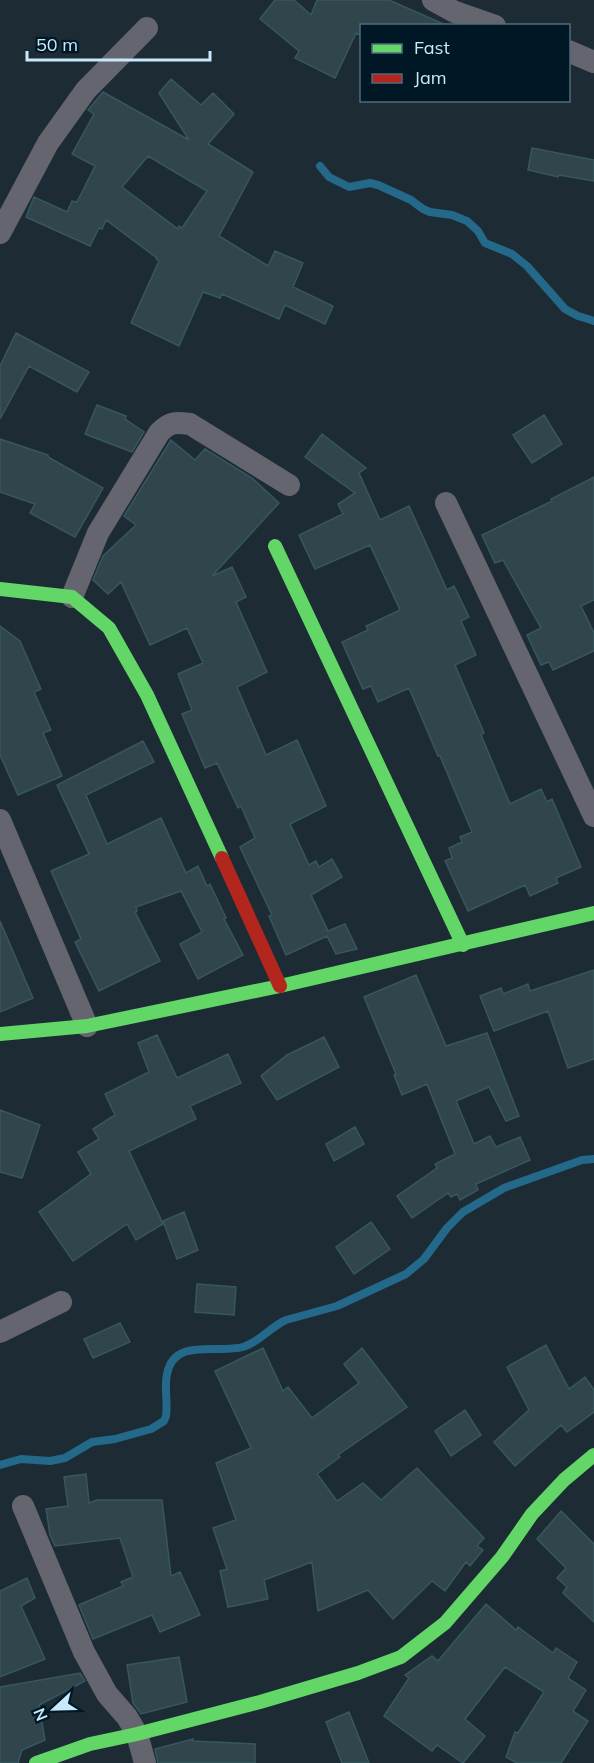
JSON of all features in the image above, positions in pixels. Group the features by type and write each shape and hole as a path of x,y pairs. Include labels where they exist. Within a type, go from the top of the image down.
{"street":[{"path":"433,0 455,12 489,24"},
{"path":"0,233 48,143 86,90 147,28"},
{"path":"570,52 594,63"},
{"path":"72,597 98,532 159,433 167,424 176,422 190,424 290,485"},
{"path":"446,503 594,816"},
{"path":"275,546 463,945"},
{"path":"0,589 72,597 108,628 147,695 280,986"},
{"path":"0,820 87,1026"},
{"path":"0,1034 87,1026 280,986 594,913"},
{"path":"0,1332 61,1302"},
{"path":"36,1763 90,1744 260,1702 358,1673 401,1657 445,1623 502,1557 532,1514 564,1480 594,1455"},
{"path":"23,1506 92,1668 107,1694 127,1717 137,1734 145,1763"}],"building":[{"path":"275,0 294,0 311,15 317,0 389,0 443,24 360,24 360,35 356,33 335,78 295,58 299,51 260,19"},
{"path":"171,79 201,105 213,93 234,114 208,144 253,172 219,236 268,266 275,251 303,263 293,287 333,306 325,324 285,305 279,319 222,294 220,298 203,292 179,346 131,323 159,261 157,258 106,220 90,246 26,217 34,197 67,212 72,201 77,202 95,166 72,154 94,114 88,110 103,92 189,140 159,93","holes":["148,156 207,191 182,228 179,226 178,229 122,187"]},
{"path":"532,148 594,160 594,181 559,175 558,177 528,170"},
{"path":"16,333 89,372 77,392 29,366 0,419 0,366"},
{"path":"97,405 126,416 125,419 144,432 132,452 85,434"},
{"path":"544,415 562,444 532,463 513,435"},
{"path":"322,434 366,468 359,473 380,520 409,506 447,590 454,586 469,617 461,621 476,655 455,665 484,733 481,735 510,804 541,789 547,802 552,799 581,867 556,878 558,883 530,896 525,885 468,911 445,861 452,858 449,848 462,842 460,837 472,832 409,688 378,702 371,686 363,689 342,642 368,630 366,626 400,610 370,545 315,569 299,535 343,514 338,504 355,493 305,457"},
{"path":"0,439 48,455 103,488 75,537 30,513 35,504 0,492"},
{"path":"171,440 195,460 205,449 252,478 279,503 212,576 232,567 246,597 236,602 267,672 237,687 266,755 297,740 326,806 290,824 309,865 316,861 319,867 332,859 342,877 311,895 328,931 345,924 357,949 336,954 327,936 286,955 269,916 272,915 240,847 255,838 241,806 238,808 217,763 205,768 182,714 192,710 178,674 203,663 187,628 150,645 121,582 108,594 93,580 103,556 136,525 124,516"},
{"path":"594,477 594,600 581,606 594,633 594,651 553,670 549,662 541,665 527,635 541,628 503,560 495,563 482,535 552,501 551,499"},
{"path":"0,626 20,641 41,689 34,692 51,730 43,733 62,776 18,795 0,755"},
{"path":"143,741 154,762 86,795 107,844 161,818 186,873 198,866 207,886 210,884 226,918 224,919 243,955 198,979 180,944 202,932 181,891 136,907 135,912 160,961 99,991 75,942 81,939 51,871 89,854 57,785"},
{"path":"0,921 33,998 0,1012"},
{"path":"594,970 594,1059 568,1068 548,1011 494,1031 480,996 501,988 503,994 528,984 530,991"},
{"path":"416,975 446,1046 487,1033 519,1116 506,1121 489,1087 456,1101 474,1144 490,1136 496,1147 520,1137 530,1160 476,1184 478,1190 460,1200 457,1194 451,1197 448,1193 412,1218 397,1196 437,1168 435,1164 455,1154 427,1084 402,1095 394,1075 396,1074 364,997"},
{"path":"157,1035 177,1078 228,1054 241,1083 190,1106 196,1119 129,1151 163,1224 136,1240 127,1224 73,1261 39,1212 91,1174 78,1152 99,1139 93,1129 115,1115 105,1094 149,1072 138,1043"},
{"path":"324,1037 339,1067 277,1100 261,1076 287,1055"},
{"path":"0,1110 40,1125 22,1178 0,1172"},
{"path":"355,1127 364,1144 334,1161 326,1144"},
{"path":"184,1212 198,1250 177,1259 163,1221"},
{"path":"371,1222 390,1249 354,1274 336,1247"},
{"path":"197,1284 236,1287 234,1315 195,1312"},
{"path":"120,1323 130,1342 93,1358 84,1339"},
{"path":"546,1345 569,1389 585,1377 594,1390 594,1412 567,1432 561,1425 515,1466 494,1442 529,1410 507,1367"},
{"path":"263,1348 283,1391 288,1387 312,1418 359,1383 344,1364 362,1348 407,1407 338,1455 340,1457 317,1474 337,1501 363,1483 381,1500 417,1468 484,1538 477,1546 483,1550 470,1566 466,1562 445,1591 432,1581 393,1619 368,1590 318,1611 312,1562 264,1580 268,1599 228,1607 220,1571 227,1569 213,1528 236,1520 216,1463 251,1448 215,1371"},
{"path":"465,1410 481,1435 451,1456 435,1431"},
{"path":"86,1474 89,1503 97,1500 162,1500 171,1576 180,1572 200,1615 160,1632 152,1615 93,1639 79,1605 123,1586 121,1582 133,1577 120,1538 55,1546 50,1535 46,1509 68,1506 64,1477"},
{"path":"561,1511 594,1544 594,1622 563,1593 567,1587 557,1578 566,1568 537,1539"},
{"path":"27,1578 35,1598 21,1606 45,1659 0,1677 0,1591"},
{"path":"486,1604 516,1630 518,1627 553,1653 556,1648 577,1662 568,1678 586,1690 573,1711 588,1721 561,1763 517,1763 506,1757 515,1732 518,1733 544,1692 505,1667 465,1719 485,1736 463,1763 437,1745 432,1751 384,1716 409,1678 405,1675 432,1656 438,1661"},
{"path":"179,1657 187,1702 141,1714 133,1703 127,1665"},
{"path":"80,1673 85,1681 39,1705 45,1740 22,1750 18,1763 0,1763 0,1687"},
{"path":"349,1712 369,1763 342,1763 326,1722"},
{"path":"193,1739 193,1741 255,1744 255,1763 158,1763 155,1749"}],"waterway":[{"path":"320,166 329,177 349,187 370,183 378,185 411,200 430,212 452,215 467,221 478,231 485,243 512,254 527,266 565,309 594,321"},
{"path":"0,1465 21,1459 50,1461 65,1458 92,1442 115,1439 151,1429 164,1421 166,1416 167,1374 171,1363 178,1355 198,1349 243,1347 255,1342 286,1320 337,1306 406,1274 424,1259 447,1228 463,1212 504,1188 582,1160 594,1159"}],"traffic: fast":[{"path":"275,546 463,945"},
{"path":"0,589 72,597 109,628 147,695 222,858"},
{"path":"0,1034 87,1026 280,986 594,913"},
{"path":"36,1763 90,1744 260,1702 358,1673 401,1657 445,1623 502,1557 532,1514 564,1480 594,1455"}],"traffic: jam":[{"path":"222,858 280,986"}]}
